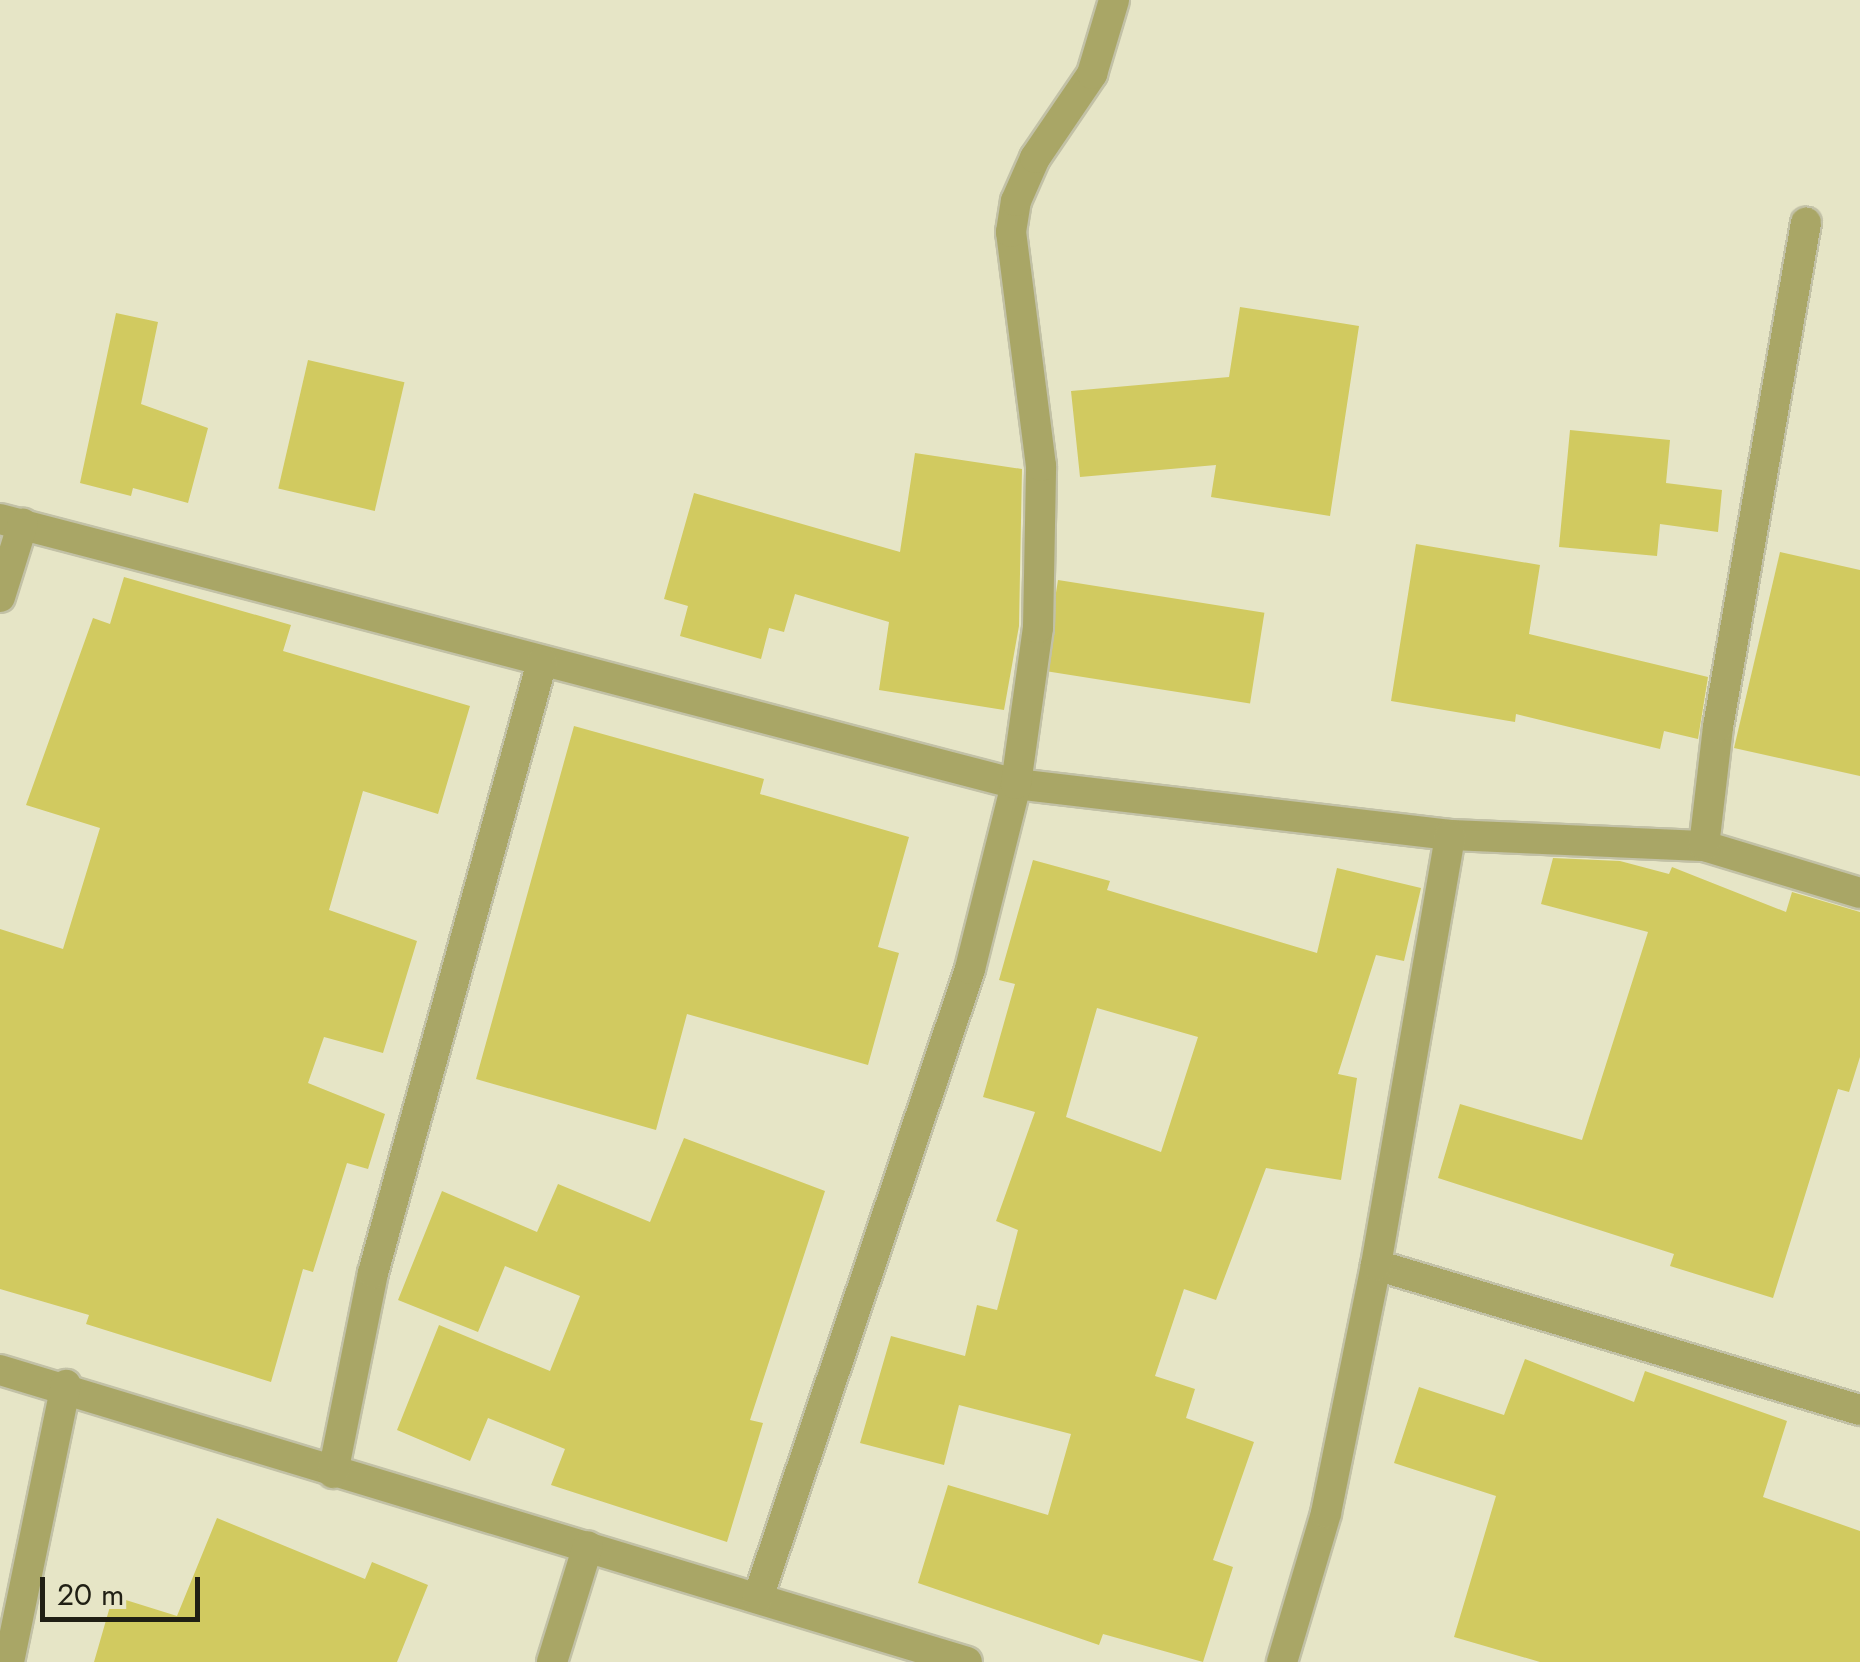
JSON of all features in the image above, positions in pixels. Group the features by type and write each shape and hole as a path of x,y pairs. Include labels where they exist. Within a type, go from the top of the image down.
{"street":[{"path":"758,1598 970,969 1016,784 1038,628 1041,466 1011,232 1035,158 1092,74 1114,0"},
{"path":"1704,846 1718,727 1806,222"},
{"path":"0,597 12,521 1016,784 1450,835 1704,846 1860,892"},
{"path":"333,1473 374,1273 542,662"},
{"path":"1282,1662 1326,1513 1376,1265 1450,835"},
{"path":"1376,1265 1860,1410"},
{"path":"0,1370 66,1386 333,1473 967,1662"},
{"path":"9,1662 66,1386"},
{"path":"552,1662 588,1546"}],"building":[{"path":"1240,307 1359,326 1330,516 1211,497 1216,465 1080,477 1071,391 1229,377"},
{"path":"116,313 158,322 141,404 208,428 188,503 133,488 131,496 80,483"},
{"path":"308,360 404,382 375,511 278,489"},
{"path":"1570,430 1670,440 1666,483 1722,490 1718,532 1660,524 1657,556 1559,547"},
{"path":"915,453 1022,469 1019,626 1004,710 879,690 889,622 795,594 784,632 769,628 761,659 680,636 688,606 664,599 694,493 900,552"},
{"path":"1416,544 1540,565 1529,634 1708,677 1698,739 1664,731 1660,749 1516,714 1515,722 1391,701"},
{"path":"1780,552 1860,570 1860,776 1734,748"},
{"path":"124,577 291,625 283,651 470,706 438,814 363,791 329,910 417,941 383,1053 324,1037 308,1083 385,1114 368,1169 347,1163 313,1272 303,1269 271,1382 86,1324 89,1315 0,1289 0,929 63,949 100,828 26,805 93,618 110,624"},
{"path":"1058,580 1264,613 1250,704 1044,671"},
{"path":"574,726 764,779 760,794 909,837 878,947 899,953 868,1065 687,1014 656,1130 476,1079"},
{"path":"1553,858 1620,861 1669,874 1672,867 1786,912 1792,892 1860,912 1860,1057 1849,1092 1838,1089 1773,1298 1670,1266 1674,1254 1438,1178 1460,1104 1582,1140 1648,932 1541,904"},
{"path":"1033,860 1110,881 1107,890 1317,953 1337,868 1421,888 1404,961 1376,955 1338,1074 1357,1078 1341,1180 1266,1168 1216,1300 1184,1289 1155,1376 1195,1389 1186,1418 1254,1442 1213,1560 1233,1567 1203,1662 1103,1634 1099,1645 918,1583 948,1485 1048,1515 1071,1434 959,1405 944,1465 860,1443 891,1336 965,1356 977,1305 997,1310 1018,1230 996,1221 1035,1112 983,1097 1015,984 999,980","holes":["1097,1008 1198,1037 1161,1152 1066,1117"]},
{"path":"684,1138 825,1191 750,1420 763,1423 727,1542 551,1485 565,1449 488,1418 470,1461 397,1430 439,1325 550,1371 580,1296 505,1266 478,1332 398,1300 442,1191 537,1232 558,1184 650,1222"},
{"path":"1525,1359 1634,1402 1645,1371 1787,1421 1763,1497 1860,1531 1860,1662 1540,1662 1454,1637 1496,1496 1394,1463 1419,1387 1504,1415"},
{"path":"217,1518 365,1579 372,1562 428,1585 397,1662 94,1662 113,1596 177,1616"}]}
